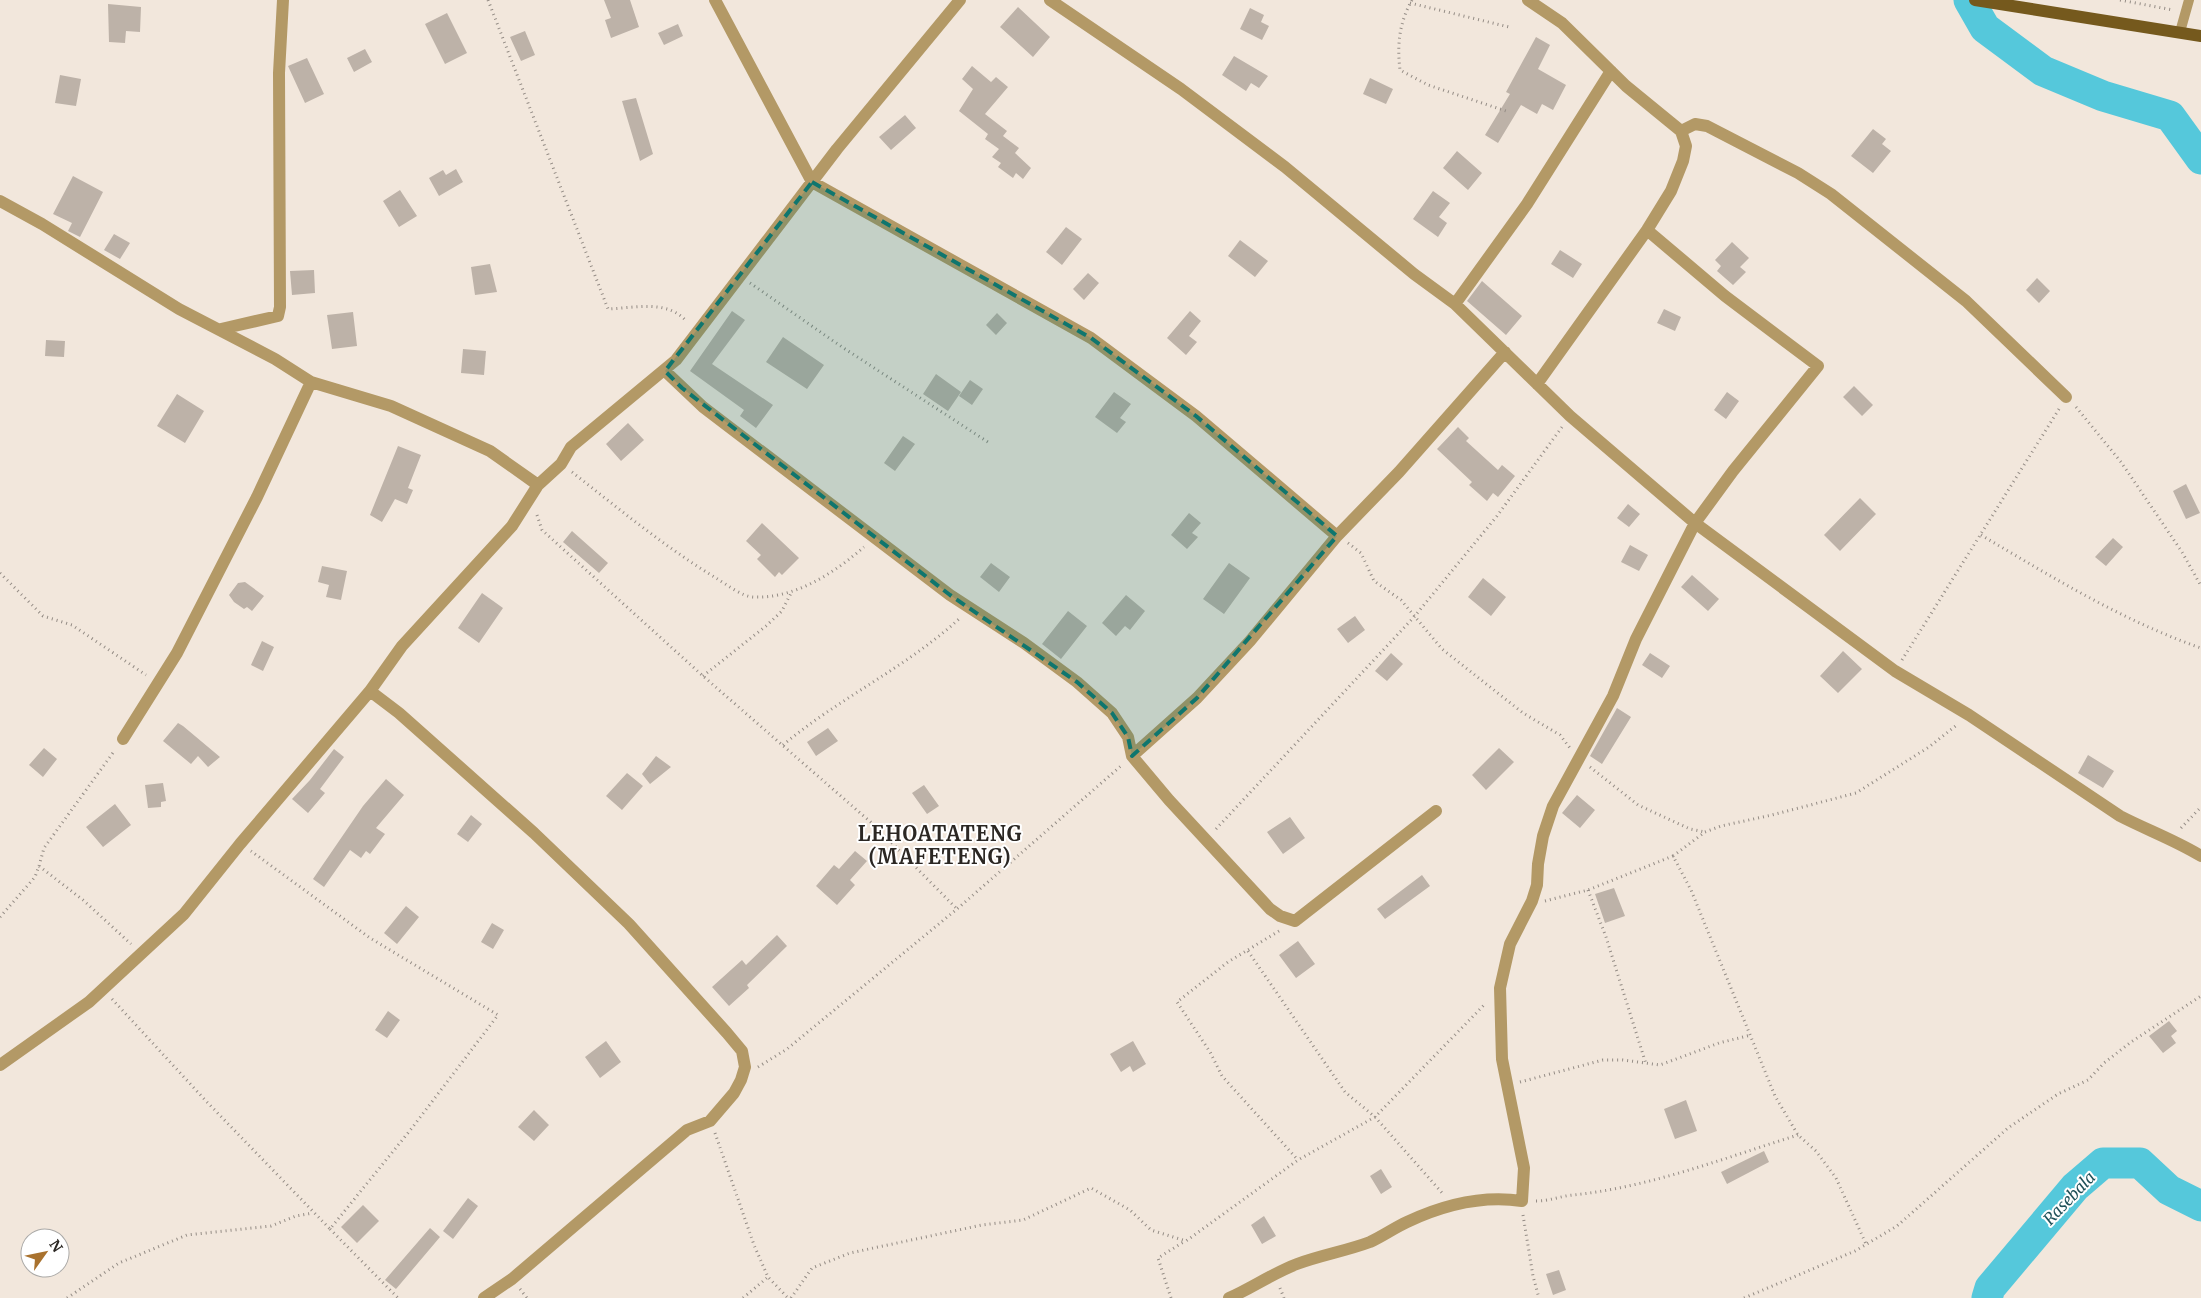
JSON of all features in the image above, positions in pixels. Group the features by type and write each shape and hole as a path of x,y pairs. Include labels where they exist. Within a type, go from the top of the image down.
{"main road":[{"path":"1975,0 2201,36"}],"street":[{"path":"221,329 278,316 280,307 279,73 283,0"},
{"path":"715,0 812,182 1091,338 1196,416 1337,536"},
{"path":"0,1065 104,989 184,914 240,844 370,691 402,646 512,526 538,485 561,464 571,447 665,371 901,70 960,0"},
{"path":"1050,0 1197,101 1284,167 1414,274 1455,304 1570,416 1695,523 1895,671 1970,715 2120,816 2146,830 2169,837 2201,856"},
{"path":"1528,0 1562,23 1650,107 1681,130 1686,146 1683,161 1671,191 1647,230 1537,384"},
{"path":"1455,304 1526,204 1612,71"},
{"path":"1681,130 1695,124 1707,126 1798,174 1831,194 1966,301 2066,396"},
{"path":"0,201 42,224 179,309 221,329 311,382 391,406 490,451 538,485"},
{"path":"1229,1298 1274,1274 1299,1264 1348,1251 1387,1235 1406,1222 1453,1206 1484,1199 1522,1201 1524,1168 1502,1058 1500,988 1510,944 1532,902 1537,885 1538,864 1543,836 1554,806 1578,758 1614,696 1636,639 1695,523 1733,471 1818,366 1724,296 1647,230"},
{"path":"1132,756 1197,698 1250,641 1337,536 1399,472 1505,352"},
{"path":"665,371 703,407 971,608 1070,677 1112,713 1128,738 1132,756 1168,800 1270,909 1280,916 1294,921 1436,811"},
{"path":"123,739 159,684 257,497 311,382"},
{"path":"370,691 399,713 534,833 629,924 742,1051 745,1067 734,1093 710,1120 687,1130 512,1279 484,1298"}],"lane":[{"path":"2180,32 2189,0"}],"path":[{"path":"488,0 608,309 664,307 677,312 693,336"},
{"path":"2120,0 2186,12"},
{"path":"1509,27 1411,1 1402,20 1398,48 1400,70 1428,84 1509,112"},
{"path":"740,276 842,347 992,444"},
{"path":"1895,671 2066,396 2121,462 2182,552 2201,586"},
{"path":"1206,839 1414,617 1497,516 1570,416"},
{"path":"561,464 643,529 727,585 750,597 775,596 810,584 841,568 876,536"},
{"path":"530,498 542,530 703,676 874,824 957,910"},
{"path":"1981,535 2056,579 2161,634 2201,648"},
{"path":"1337,536 1361,553 1374,580 1401,600 1442,649 1523,713 1560,735 1578,758 1638,805 1690,828 1705,832"},
{"path":"0,573 43,616 72,625 159,684"},
{"path":"703,676 782,611 792,590"},
{"path":"783,745 808,725 932,644 971,608"},
{"path":"1532,902 1550,901 1588,890 1673,856 1705,832 1722,826 1772,816 1856,793 1928,747 1970,715"},
{"path":"0,917 36,877 44,848 123,739"},
{"path":"745,1067 758,1067 786,1050 957,910 1132,756"},
{"path":"2169,837 2184,825 2201,807"},
{"path":"240,844 370,938 498,1015 418,1121 330,1229"},
{"path":"1673,856 1691,890 1775,1096 1798,1135 1816,1151 1836,1178 1866,1244"},
{"path":"40,866 83,900 142,954"},
{"path":"1588,890 1606,937 1646,1064"},
{"path":"1294,921 1209,976 1177,1002 1210,1052 1222,1076 1298,1160"},
{"path":"1248,951 1346,1092 1375,1117 1453,1206"},
{"path":"1171,1298 1158,1258 1186,1241 1298,1160 1375,1117 1500,988"},
{"path":"104,989 125,1015 398,1298"},
{"path":"1744,1298 1866,1244 1897,1226 2008,1128 2058,1094 2088,1080 2104,1063 2131,1042 2201,996"},
{"path":"1508,1084 1603,1060 1624,1060 1660,1065 1719,1043 1751,1035"},
{"path":"710,1120 754,1245 768,1278 790,1298 812,1268 850,1253 982,1225 1023,1220 1091,1188 1130,1210 1151,1230 1186,1241"},
{"path":"1539,1298 1524,1232 1522,1201 1553,1200 1571,1195 1611,1191 1698,1167 1798,1135"},
{"path":"67,1298 119,1263 187,1235 271,1226 296,1216 314,1213"},
{"path":"743,1298 768,1278"}],"highlighted area":[{"path":"812,182 1091,338 1196,416 1337,536 1197,698 1132,756 1128,737 1112,713 1077,682 950,595 682,388 665,371"}],"building":[{"path":"604,0 630,0 639,27 611,38 605,20 611,18"},
{"path":"108,4 141,7 140,32 126,31 125,43 109,42"},
{"path":"1018,7 1050,37 1033,57 1000,27"},
{"path":"1250,8 1264,15 1261,22 1269,26 1262,40 1240,29"},
{"path":"447,13 467,53 445,64 425,24"},
{"path":"678,24 683,36 664,45 658,33"},
{"path":"525,31 535,55 521,61 510,37"},
{"path":"1536,37 1550,45 1538,69 1566,85 1553,110 1542,104 1537,114 1521,105 1498,143 1485,135 1510,94 1506,92"},
{"path":"365,49 372,62 354,72 347,58"},
{"path":"1234,56 1268,76 1259,88 1251,83 1246,91 1222,75"},
{"path":"307,58 324,94 305,103 288,66"},
{"path":"972,66 991,82 996,77 1008,87 985,114 1007,131 1003,136 1019,148 1015,153 1031,168 1023,179 1016,173 1013,178 998,167 1001,163 992,157 999,149 985,139 988,134 959,111 973,89 962,79"},
{"path":"60,75 81,79 76,106 55,103"},
{"path":"1370,78 1393,89 1386,104 1363,94"},
{"path":"636,98 653,154 640,161 622,101"},
{"path":"905,115 916,128 891,150 879,137"},
{"path":"1873,129 1886,139 1882,144 1891,151 1873,173 1851,156"},
{"path":"1457,151 1482,173 1468,190 1443,168"},
{"path":"456,169 463,182 439,196 429,178 443,170 446,175"},
{"path":"73,176 103,192 80,237 68,231 72,223 53,214"},
{"path":"400,190 417,216 399,227 383,201"},
{"path":"1433,191 1450,203 1439,217 1447,223 1438,237 1413,219"},
{"path":"1066,227 1082,239 1062,265 1046,252"},
{"path":"114,234 130,243 120,259 104,250"},
{"path":"1240,240 1268,261 1255,277 1228,256"},
{"path":"1732,242 1749,258 1740,267 1746,272 1733,285 1717,271 1721,266 1715,260"},
{"path":"1560,250 1582,264 1573,278 1551,264"},
{"path":"490,264 497,292 475,295 471,267"},
{"path":"314,270 315,293 292,295 290,271"},
{"path":"1088,273 1099,283 1084,300 1073,289"},
{"path":"2037,278 2050,291 2039,303 2026,290"},
{"path":"1482,281 1522,316 1506,335 1467,301"},
{"path":"1664,309 1681,317 1675,331 1657,323"},
{"path":"732,311 745,320 712,364 773,405 756,428 740,416 744,410 690,371"},
{"path":"1190,311 1201,321 1189,336 1197,342 1186,355 1167,338"},
{"path":"353,312 357,346 332,349 327,315"},
{"path":"997,313 1007,323 996,335 986,325"},
{"path":"783,337 824,365 807,389 766,362"},
{"path":"46,340 65,341 64,357 45,356"},
{"path":"463,349 486,351 484,375 461,373"},
{"path":"936,374 961,392 948,411 923,394"},
{"path":"970,380 983,389 972,405 959,396"},
{"path":"1854,386 1873,405 1862,416 1843,397"},
{"path":"1114,392 1131,404 1120,418 1126,422 1117,433 1095,417"},
{"path":"1727,392 1739,401 1726,419 1714,410"},
{"path":"177,394 204,411 185,443 157,426"},
{"path":"628,423 644,440 621,461 606,444"},
{"path":"1458,427 1469,438 1466,441 1498,470 1502,465 1515,476 1498,497 1493,493 1487,501 1469,485 1472,482 1437,449"},
{"path":"903,436 915,444 895,471 884,463"},
{"path":"398,446 421,455 408,488 413,490 407,504 395,499 382,522 370,515"},
{"path":"2186,484 2200,513 2186,519 2173,491"},
{"path":"1860,498 1876,514 1840,551 1824,535"},
{"path":"1628,504 1640,514 1629,527 1617,518"},
{"path":"1189,513 1201,523 1192,533 1198,537 1187,549 1171,535"},
{"path":"762,523 799,558 782,575 779,572 775,577 757,559 761,555 746,541"},
{"path":"572,531 608,563 599,573 563,542"},
{"path":"2113,538 2123,547 2106,566 2095,557"},
{"path":"1630,545 1648,555 1639,571 1621,562"},
{"path":"991,563 1010,577 999,592 980,577"},
{"path":"1229,563 1250,578 1224,614 1203,599"},
{"path":"322,566 347,571 341,600 326,597 329,585 318,582"},
{"path":"1692,575 1719,599 1708,611 1681,587"},
{"path":"1483,578 1506,597 1491,616 1468,597"},
{"path":"245,582 264,596 252,611 247,607 244,609 234,602 229,595 238,583"},
{"path":"482,593 503,608 479,643 458,628"},
{"path":"1126,595 1145,611 1130,630 1125,626 1116,636 1102,623"},
{"path":"1068,611 1087,626 1061,659 1042,644"},
{"path":"1355,616 1365,630 1348,643 1337,629"},
{"path":"262,641 274,647 263,671 251,665"},
{"path":"1843,651 1862,669 1838,693 1820,676"},
{"path":"1391,653 1403,664 1387,681 1375,671"},
{"path":"1650,653 1670,666 1662,678 1642,665"},
{"path":"1617,708 1631,717 1602,764 1590,756"},
{"path":"178,723 220,757 208,767 198,756 191,764 163,741"},
{"path":"828,728 838,741 816,756 807,742"},
{"path":"44,748 57,759 43,777 29,765"},
{"path":"1499,748 1514,762 1486,790 1472,775"},
{"path":"334,749 344,757 320,789 325,793 308,813 292,799 310,780"},
{"path":"2088,755 2114,771 2103,788 2078,773"},
{"path":"656,756 671,767 650,784 642,774"},
{"path":"627,773 643,786 622,810 606,796"},
{"path":"386,779 404,795 376,828 385,834 370,854 366,851 361,858 350,850 324,887 313,879 363,806"},
{"path":"163,783 166,801 161,802 161,807 148,808 145,785"},
{"path":"924,785 939,806 927,814 912,793"},
{"path":"1577,795 1595,810 1580,828 1562,813"},
{"path":"115,804 131,825 103,847 86,827"},
{"path":"471,815 482,824 468,842 457,834"},
{"path":"1290,817 1305,838 1283,854 1267,832"},
{"path":"855,851 867,861 850,880 855,885 837,905 816,886 834,865 839,869"},
{"path":"1422,875 1430,886 1385,919 1377,909"},
{"path":"1614,888 1625,916 1605,923 1595,894"},
{"path":"406,906 419,917 397,944 384,933"},
{"path":"492,923 504,930 493,949 481,942"},
{"path":"777,935 787,946 747,985 749,988 729,1006 712,987 742,960 746,965"},
{"path":"1298,941 1315,964 1296,978 1279,955"},
{"path":"388,1011 400,1020 387,1038 375,1030"},
{"path":"2169,1021 2177,1031 2171,1036 2176,1043 2163,1053 2149,1036"},
{"path":"606,1041 621,1062 600,1078 585,1057"},
{"path":"1133,1041 1146,1064 1133,1072 1130,1066 1121,1072 1110,1054"},
{"path":"1686,1100 1697,1131 1675,1139 1664,1109"},
{"path":"534,1110 549,1125 534,1141 518,1127"},
{"path":"1764,1151 1769,1162 1727,1184 1721,1172"},
{"path":"1381,1169 1392,1187 1381,1194 1370,1176"},
{"path":"468,1198 478,1206 453,1239 443,1231"},
{"path":"363,1205 379,1221 357,1243 341,1227"},
{"path":"1264,1216 1276,1236 1262,1244 1251,1225"},
{"path":"430,1228 440,1237 396,1289 385,1280"},
{"path":"1559,1270 1566,1290 1553,1295 1546,1274"}],"waterway":[{"path":"1969,0 1985,28 2043,71 2103,96 2170,116 2201,159"},
{"name":"Rasebala","path":"1987,1298 1990,1288 2075,1187 2103,1163 2140,1163 2169,1190 2201,1206"}],"district":[{"name":"LEHOATATENG (MAFETENG)","path":"940,844"}]}
